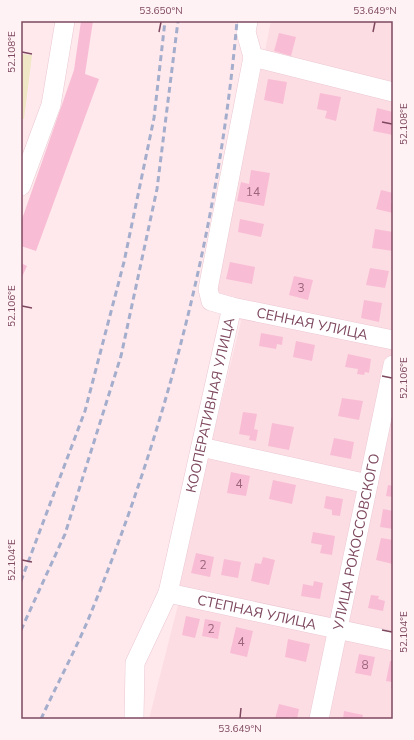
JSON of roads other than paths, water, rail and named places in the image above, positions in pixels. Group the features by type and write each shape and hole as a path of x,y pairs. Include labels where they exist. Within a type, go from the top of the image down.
{"street":[{"path":"21,186 51,105 66,21"},
{"name":"КООПЕРАТИВНАЯ УЛИЦА","path":"134,719 135,664 168,593 232,307 211,301 208,289 253,57 246,32 248,21"},
{"path":"253,57 393,92"},
{"name":"СЕННАЯ УЛИЦА","path":"232,307 393,340"},
{"name":"УЛИЦА РОКОССОВСКОГО","path":"319,719 368,484 389,404 393,365"},
{"path":"201,447 368,484"},
{"name":"СТЕПНАЯ УЛИЦА","path":"168,593 393,641"}],"railway":[{"path":"21,581 85,411 124,262 154,118 165,21"},
{"path":"21,630 65,534 121,356 157,189 178,21"},
{"path":"41,719 88,620 142,475 165,401 203,250 229,98 237,21"}]}
